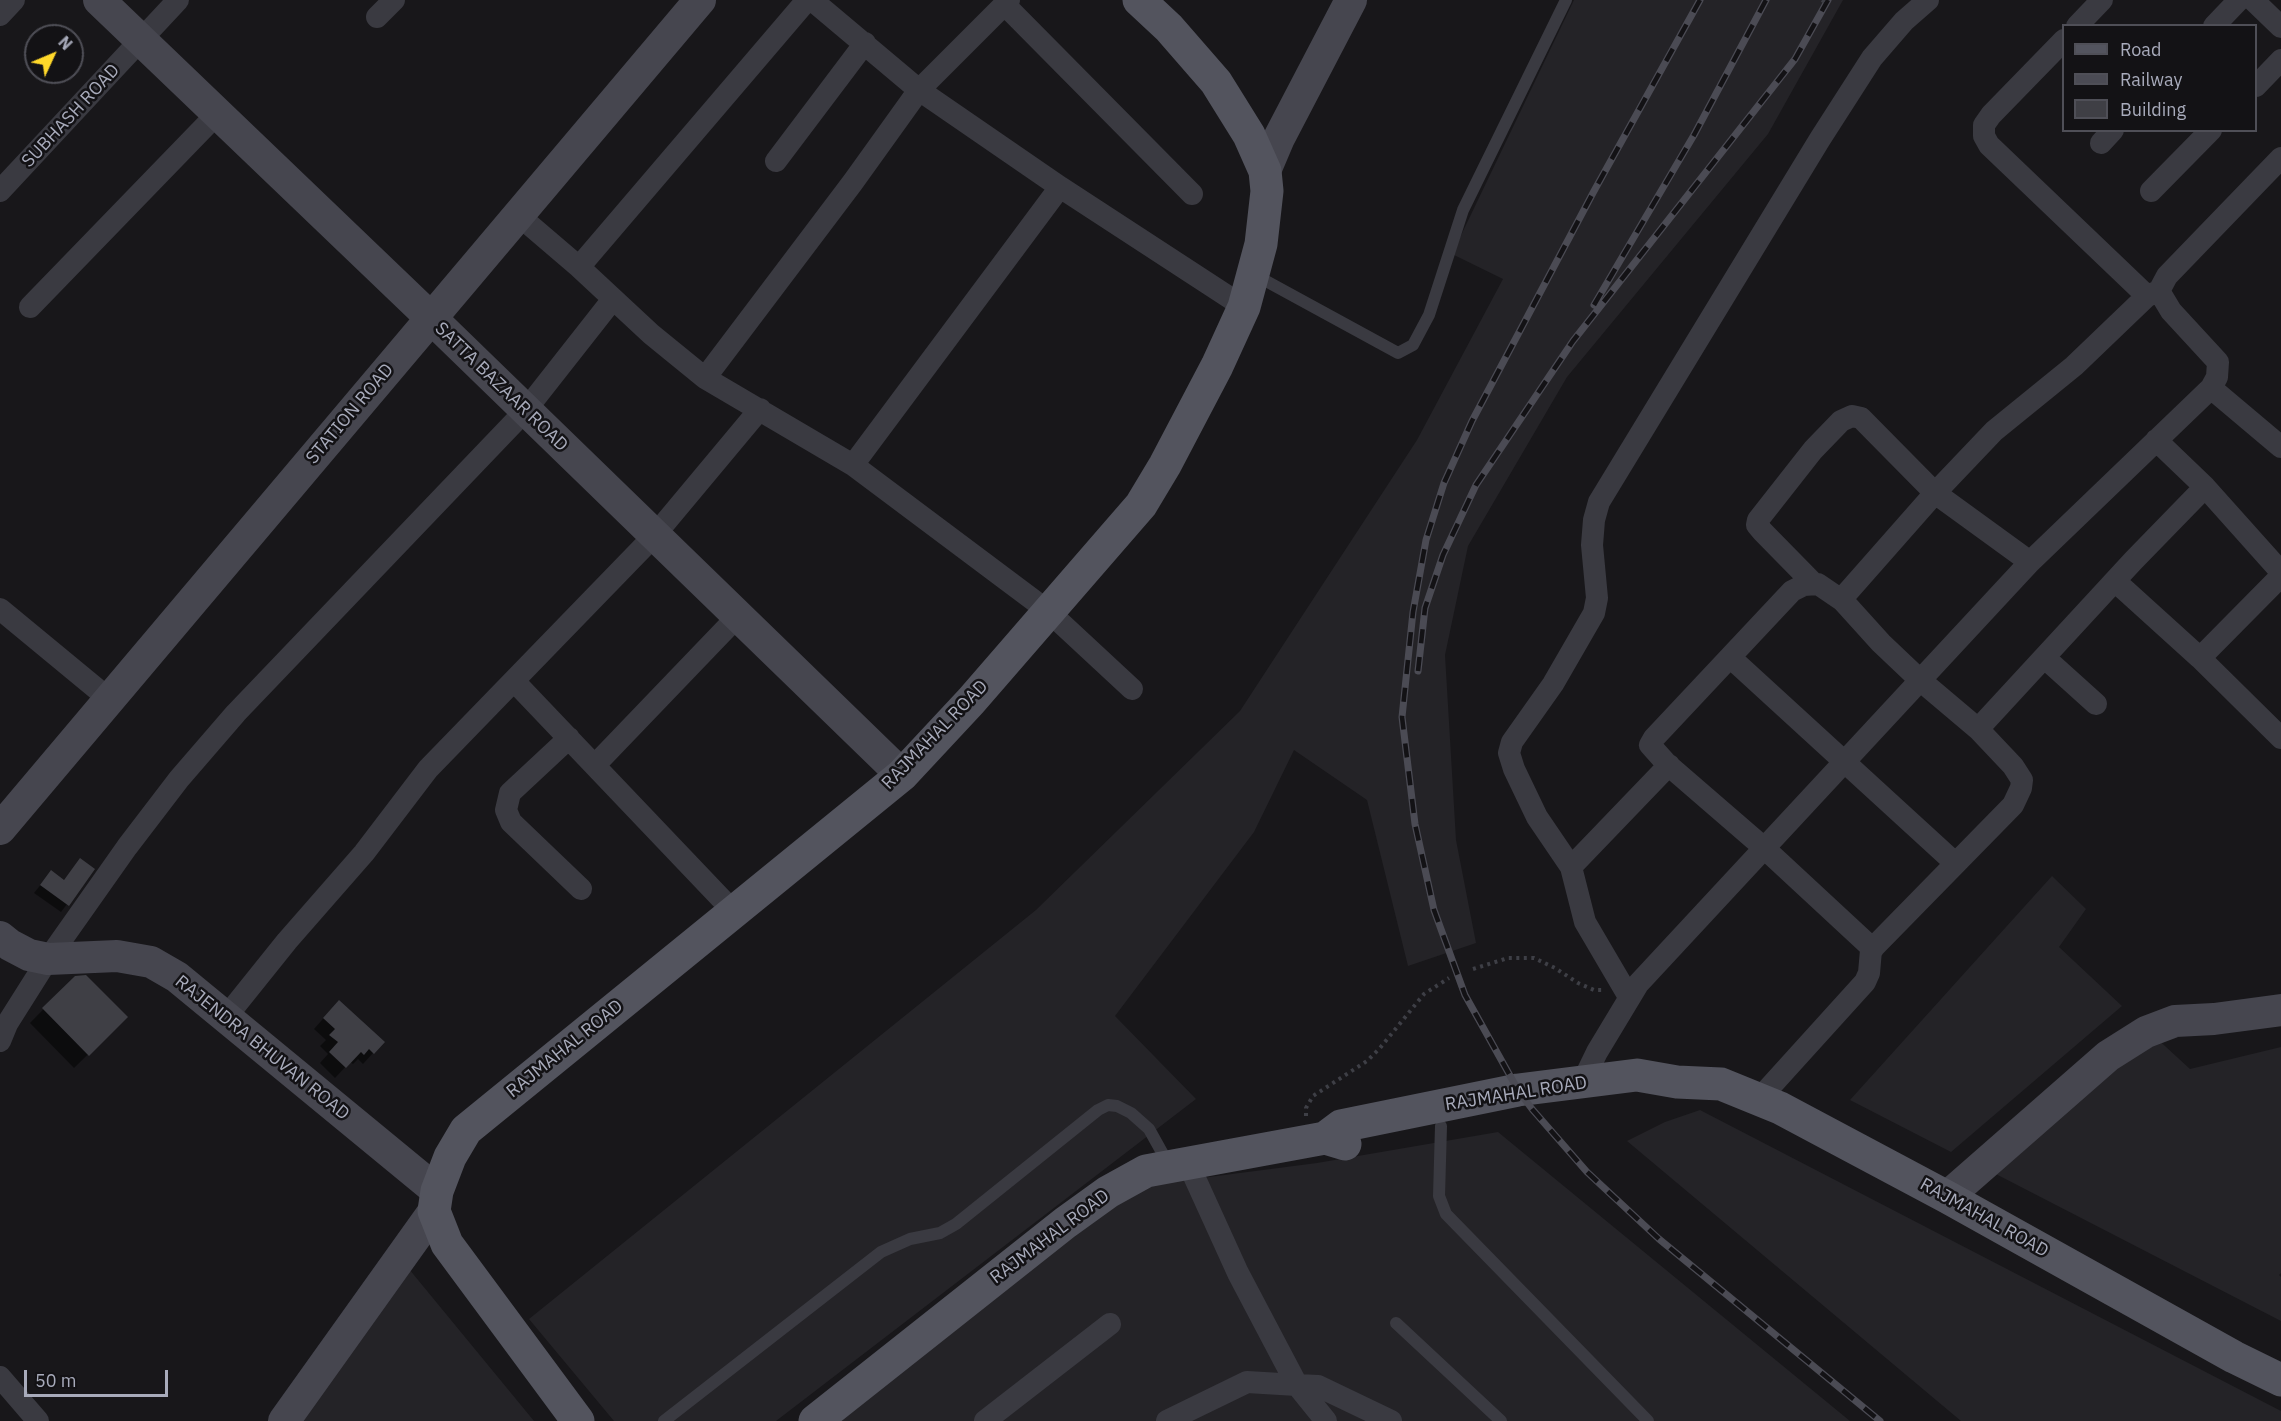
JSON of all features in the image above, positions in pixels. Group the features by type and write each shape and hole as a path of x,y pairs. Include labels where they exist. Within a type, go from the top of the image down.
{"main road":[{"name":"RAJMAHAL ROAD","path":"435,1201 450,1157 466,1130 902,775 971,701 1141,505 1165,465 1217,366 1244,307 1254,274 1265,219 1267,191 1265,171 1249,135 1216,82 1169,28 1139,0"},
{"name":"RAJMAHAL ROAD","path":"1304,1142 1341,1125 1518,1090 1637,1075 1677,1082 1721,1084 1780,1108 2281,1380"},
{"name":"RAJMAHAL ROAD","path":"815,1421 1065,1223 1108,1192 1146,1171 1304,1142 1346,1144 1532,1109 1637,1094 1677,1082"},
{"path":"435,1201 447,1244 578,1421"}],"street":[{"path":"0,15 14,0"},
{"name":"SATTA BAZAAR ROAD","path":"99,0 902,775"},
{"name":"SUBHASH ROAD","path":"0,191 178,0"},
{"path":"377,17 394,0"},
{"name":"STATION ROAD","path":"0,829 700,0"},
{"path":"579,267 807,0"},
{"path":"812,0 919,90 1059,187 1244,307"},
{"path":"1265,171 1279,138 1351,0"},
{"path":"1627,993 1585,922 1571,867 1537,817 1514,769 1509,753 1512,742 1553,684 1594,613 1598,598 1592,545 1594,520 1599,502 1820,138 1872,58 1904,21 1928,0"},
{"path":"2079,24 2102,0"},
{"path":"2216,24 2239,0"},
{"path":"2253,0 2281,27"},
{"path":"705,378 853,182 919,90 1007,2 1192,194"},
{"path":"1581,1083 1627,993 1638,984 2030,562 2211,388 2217,377 2218,362 2171,311 1989,145 1984,136 1984,125 1991,115 2062,42"},
{"path":"776,161 865,43"},
{"path":"2257,85 2281,60"},
{"path":"30,307 217,114"},
{"path":"2151,191 2209,132"},
{"path":"1844,601 1845,594 1994,431 2074,366 2153,294 2167,276 2281,158"},
{"path":"853,465 1059,187"},
{"path":"517,216 524,219 705,378 853,465 1048,611 1132,689"},
{"path":"0,1041 7,1024 48,959 134,838 212,740 525,411 613,299"},
{"path":"2211,388 2281,447"},
{"path":"226,1017 286,941 364,854 428,770 654,536 760,409"},
{"path":"1814,584 1757,525 1763,513 1813,450 1842,421 1852,416 1861,418 1935,493 2030,562"},
{"path":"2156,440 2205,487 2281,574 2200,658"},
{"path":"1978,729 2205,487"},
{"path":"2115,581 2200,658 2281,738"},
{"path":"1759,1099 1865,982 1873,949 2013,805 2022,780 2013,766 1978,729 1920,680 1881,643 1844,601 1818,584 1804,585 1792,591 1654,738 1650,745 1669,765 1763,847 1873,949"},
{"path":"0,609 110,699"},
{"path":"595,765 738,616"},
{"path":"1731,658 1955,863"},
{"path":"2045,658 2096,704"},
{"path":"514,681 734,912"},
{"path":"569,738 510,793 506,810 511,822 581,889"},
{"path":"1571,867 1669,765"},
{"name":"RAJENDRA BHUVAN ROAD","path":"3,945 29,955 48,959 117,956 151,963 177,977 226,1017 435,1201"},
{"path":"1947,1197 2108,1056 2146,1032 2175,1021 2281,1010"},
{"path":"1179,1164 1297,1385 1326,1421"},
{"path":"284,1421 435,1201"},
{"path":"985,1421 1110,1324"},
{"path":"0,1377 38,1421"},
{"path":"1167,1421 1247,1382 1318,1386 1391,1421"}],"lane":[{"path":"1254,274 1398,353 1413,345 1429,315 1463,210 1566,0"},
{"path":"664,1421 881,1252 910,1239 940,1233 956,1224 1098,1110 1108,1105 1117,1106 1131,1113 1149,1129 1179,1164"},
{"path":"1441,1126 1440,1196 1446,1214 1648,1421"},
{"path":"1396,1323 1501,1421"}],"path":[{"path":"1822,0 1828,3"},
{"path":"1473,969 1508,958 1534,958 1578,984 1594,990 1627,993"},
{"path":"1304,1142 1306,1108 1313,1096 1367,1061 1424,994 1449,978"}],"shaded area":[{"path":"1574,0 1843,0 1768,134 1567,377 1468,546 1445,655 1456,840 1476,943 1408,966 1367,800 1294,750 1254,832 1115,1016 1196,1099 776,1421 614,1421 529,1319 1036,910 1240,711 1417,440 1503,279 1452,254"},
{"path":"2052,876 2086,909 2059,947 2122,1006 1951,1152 1850,1100"},
{"path":"2153,1035 2190,1069 2281,1047 2281,1273 2279,1275 2281,1277 2281,1321 1990,1171"},
{"path":"1700,1110 2281,1411 2281,1421 1961,1421 1627,1141 1665,1122"},
{"path":"1498,1132 1850,1421 836,1421 1097,1216 1155,1184 1317,1163"},
{"path":"409,1269 534,1421 296,1421"}],"building":[{"path":"80,858 95,869 69,906 40,885 51,870 64,880"},
{"path":"86,975 128,1017 89,1056 42,1008 75,976"},
{"path":"339,1000 385,1042 374,1054 369,1049 364,1055 361,1052 346,1068 329,1052 338,1042 329,1035 335,1029 323,1018"}],"railway":[{"path":"1700,0 1594,191 1472,421 1444,483 1426,540 1413,612 1402,717 1415,824 1434,910 1465,995 1518,1090 1532,1109 1587,1172 1659,1239 1880,1421"},
{"path":"1594,305 1694,135 1766,0"},
{"path":"1418,671 1425,608 1443,555 1476,485 1573,341 1795,59 1828,0"}]}
